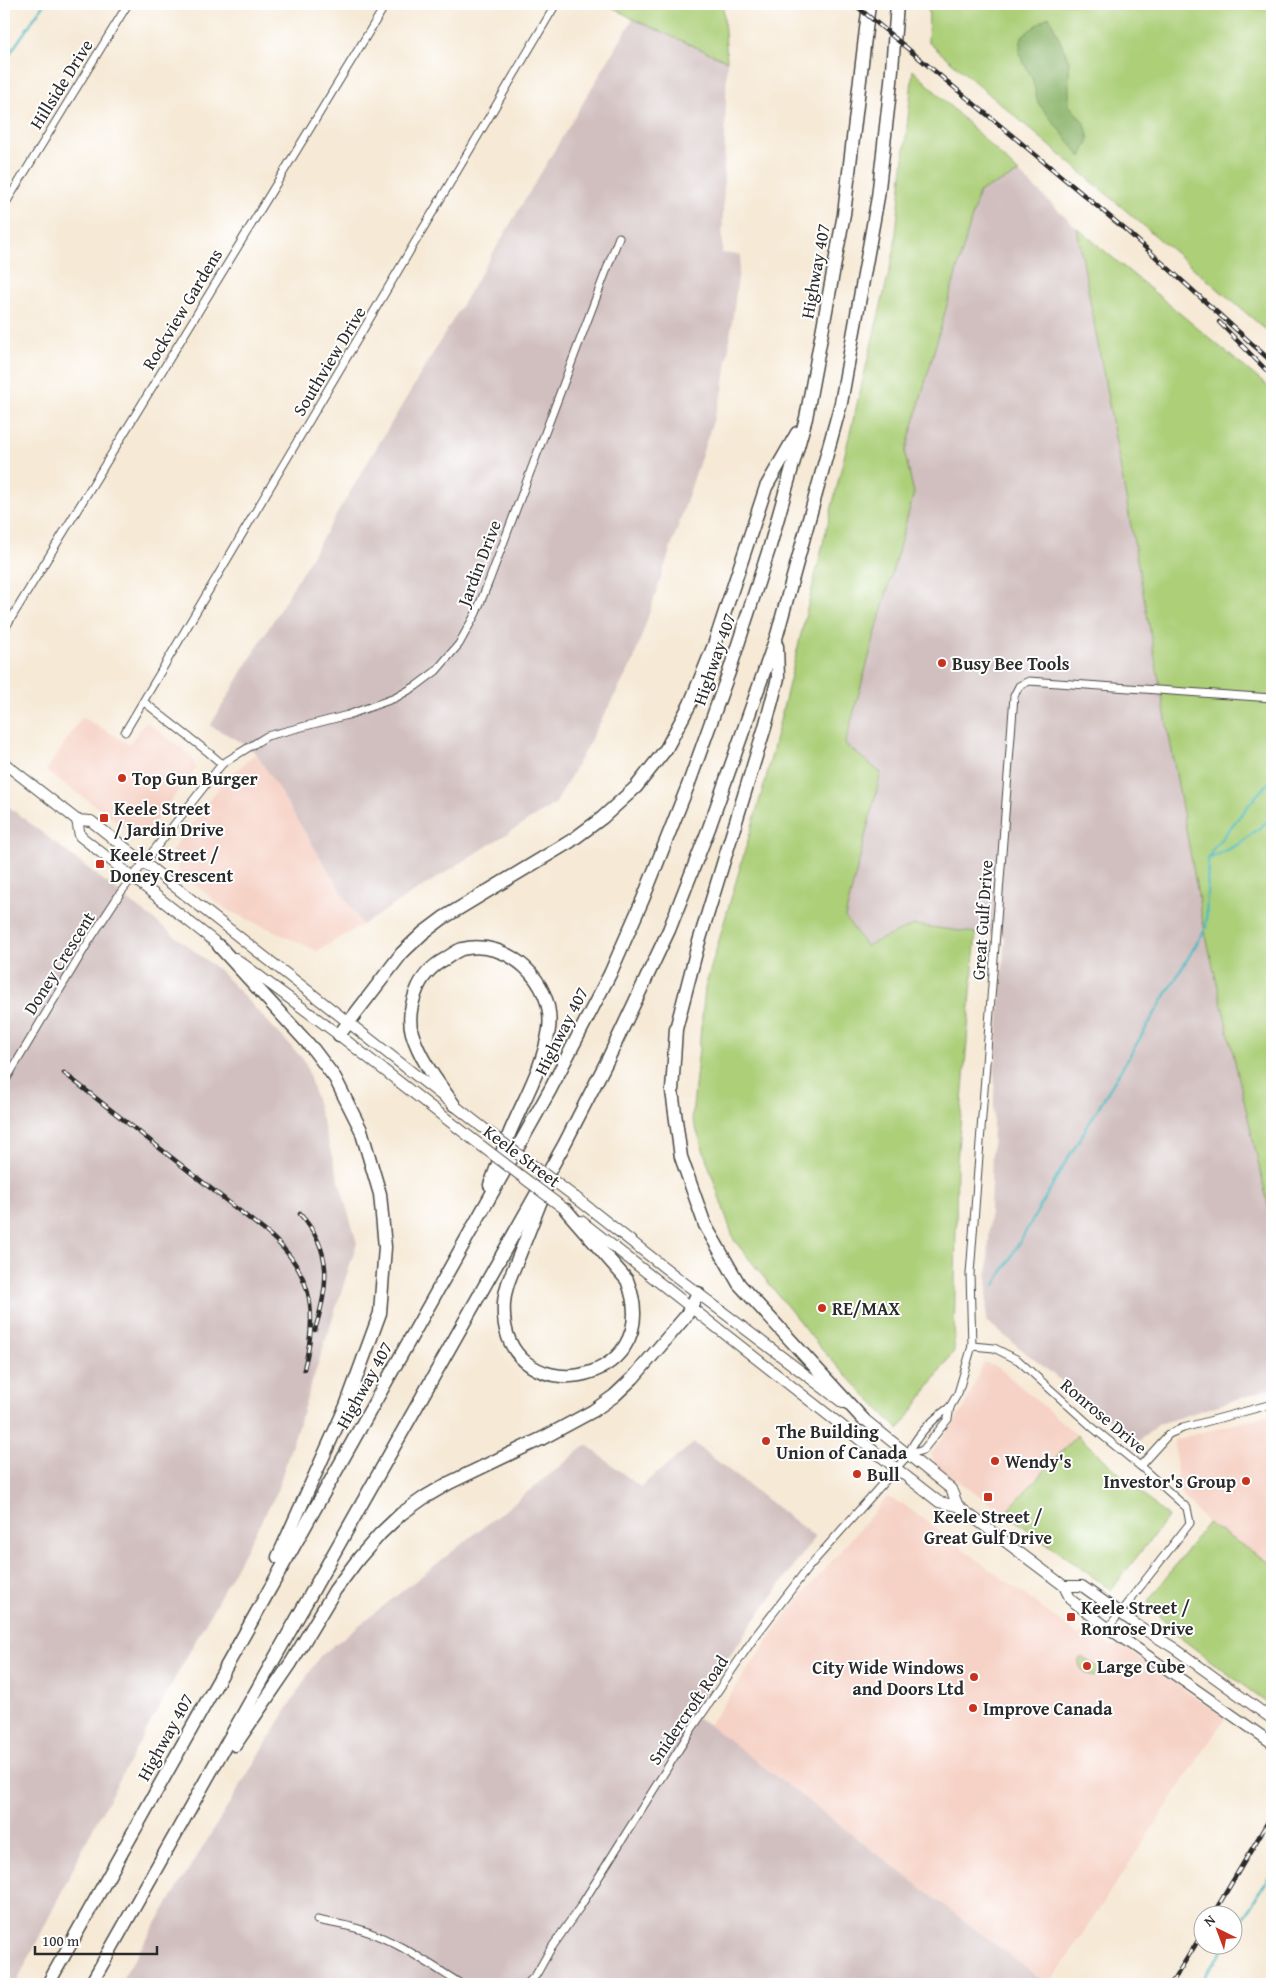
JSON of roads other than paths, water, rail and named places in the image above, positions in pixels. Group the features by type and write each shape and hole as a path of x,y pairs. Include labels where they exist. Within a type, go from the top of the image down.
{"highway":[{"name":"Highway 407","path":"51,1979 582,1031 643,899 689,784 728,672 770,546 806,418 844,214 869,4"},
{"path":"91,1984 564,1145 644,985 687,885 739,747 777,635 841,403 878,197 891,82 897,4"},
{"path":"340,1035 402,953 423,933 443,918 571,841 602,818 636,787 666,749 690,704 714,645 766,487 806,418"},
{"path":"777,635 778,678 765,727 698,945 676,1029 672,1091 681,1157 706,1225 739,1284 863,1418"},
{"path":"219,946 313,1049 335,1078 361,1130 380,1194 385,1247 380,1313 350,1396 247,1628"},
{"path":"454,1105 418,1051 411,1031 410,1007 419,984 436,964 460,950 483,947 510,956 531,972 543,991 548,1009 549,1028 543,1052 531,1084 510,1132 474,1226"},
{"path":"564,1145 509,1282 504,1301 504,1322 511,1345 530,1365 541,1372 556,1376 584,1373 607,1365 625,1346 631,1332 634,1316 632,1293 627,1280 617,1266 566,1210"},
{"path":"184,1819 272,1692 335,1590 380,1534 401,1514 425,1497 449,1483 568,1425 614,1396 633,1378 686,1316 698,1293"}],"main road":[{"name":"Keele Street","path":"4,763 77,820 91,821 482,1127 863,1418 951,1489 958,1506"},
{"name":"Keele Street","path":"77,820 80,836 219,946 340,1035 939,1502 958,1506 1064,1586 1071,1600 1108,1628 1270,1742"},
{"name":"Keele Street","path":"1064,1586 1082,1586 1174,1648 1272,1719"}],"street":[{"name":"Hillside Drive","path":"4,206 128,4"},
{"name":"Rockview Gardens","path":"4,630 386,4"},
{"name":"Southview Drive","path":"125,732 556,4"},
{"name":"Jardin Drive","path":"144,862 222,764 252,744 272,734 348,715 395,698 416,686 436,671 459,644 476,613 489,581 619,237"},
{"name":"Great Gulf Drive","path":"908,1454 923,1450 948,1419 950,1407 958,1393 972,1346 970,1274 1014,696 1019,686 1029,681 1272,698"},
{"path":"144,702 222,764"},
{"name":"Doney Crescent","path":"4,1083 89,942 144,862"},
{"name":"Ronrose Drive","path":"972,1346 994,1348 1018,1360 1092,1427 1187,1508 1190,1523 1108,1628"},
{"path":"1140,1466 1169,1434 1183,1428 1272,1404"},
{"name":"Great Gulf Drive","path":"908,1454 914,1442 940,1414 950,1407"},
{"name":"Snidercroft Road","path":"527,1984 536,1974 580,1906 690,1730 754,1638 807,1569 908,1454"},
{"path":"318,1920 358,1928 379,1936 461,1984"}],"waterway":[{"path":"4,62 44,4"},
{"path":"995,1285 1061,1170 1206,928 1208,859 1213,849 1272,779"},
{"path":"1210,858 1239,844 1272,818"},
{"path":"1244,1917 1272,1873"},
{"path":"1200,1984 1218,1956"}],"railway":[{"path":"854,4 1127,231 1272,362"},
{"path":"1219,322 1272,376"},
{"path":"64,1073 281,1245 293,1260 308,1292 311,1328 304,1369"},
{"path":"300,1214 319,1242 325,1269 323,1298 315,1330"},
{"path":"1218,1906 1272,1815"},
{"path":"1171,1984 1194,1947"}],"place":[{"name":"Busy Bee Tools","path":"942,663"},
{"name":"Top Gun Burger","path":"122,778"},
{"name":"Keele Street / Jardin Drive","path":"104,818"},
{"name":"Keele Street / Doney Crescent","path":"100,864"},
{"name":"RE/MAX","path":"822,1308"},
{"name":"The Building Union of Canada","path":"766,1441"},
{"name":"Wendy's","path":"995,1461"},
{"name":"Bull","path":"857,1474"},
{"name":"Investor's Group","path":"1246,1481"},
{"name":"Keele Street / Great Gulf Drive","path":"988,1497"},
{"name":"Keele Street / Ronrose Drive","path":"1071,1617"},
{"name":"Large Cube","path":"1087,1666"},
{"name":"City Wide Windows and Doors Ltd","path":"974,1677"},
{"name":"Improve Canada","path":"973,1708"}]}
